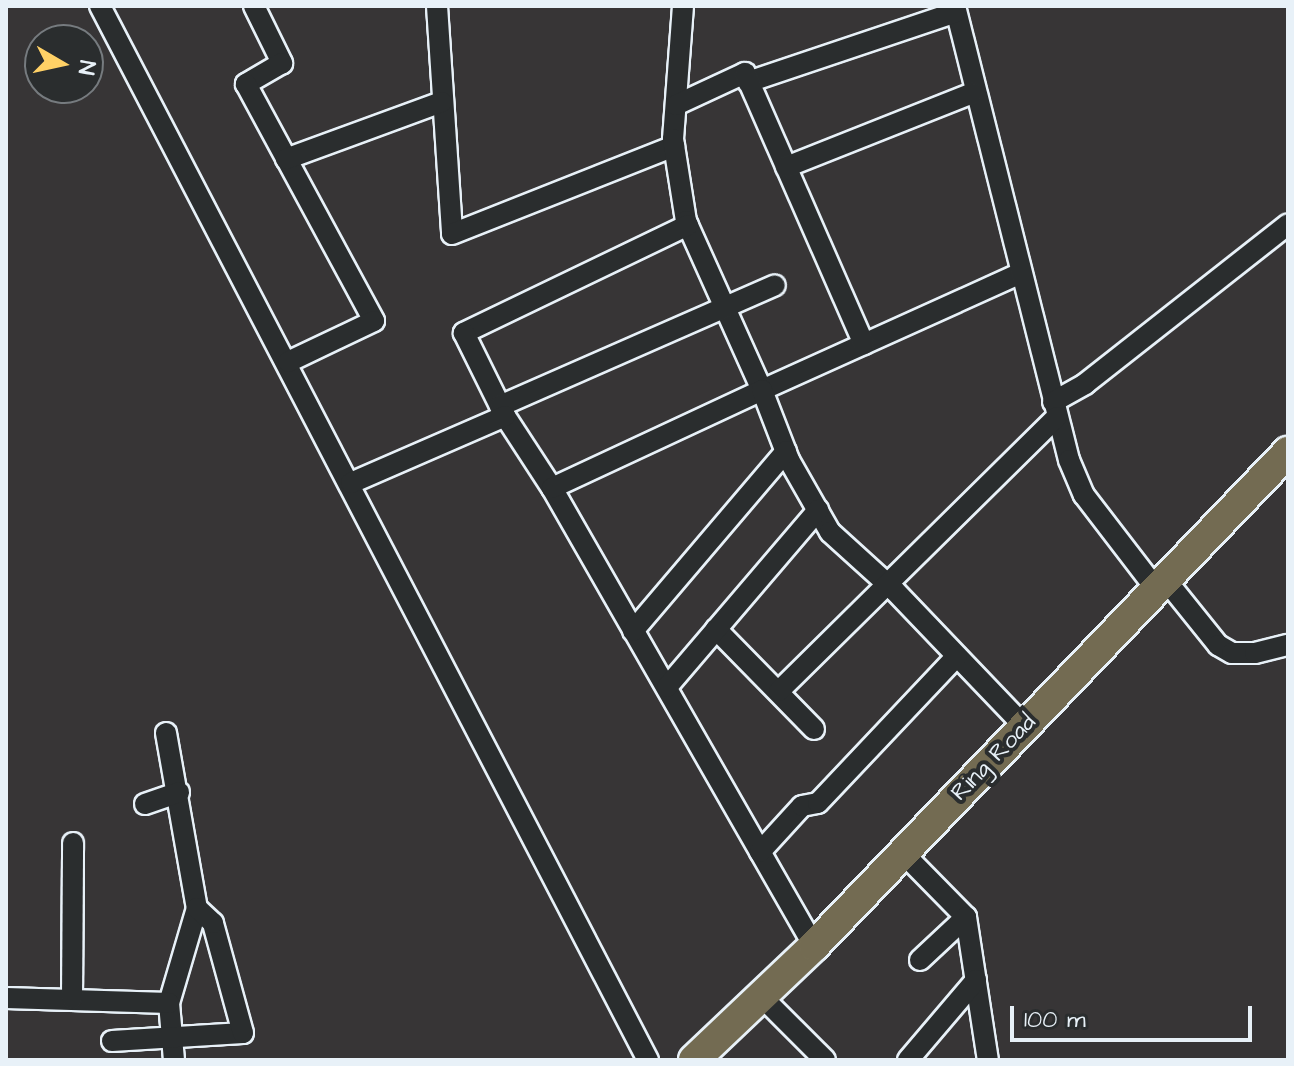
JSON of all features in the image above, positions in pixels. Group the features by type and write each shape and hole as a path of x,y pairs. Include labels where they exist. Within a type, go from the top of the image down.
{"highway":[{"name":"Ring Road","path":"694,1060 814,946 1288,452"}],"street":[{"path":"100,6 351,483 648,1060"},
{"path":"255,6 282,63 246,84 374,321 288,362"},
{"path":"437,6 452,234 674,146"},
{"path":"683,6 674,146 688,225 786,451 830,532 887,584 1024,726"},
{"path":"748,82 955,9 1019,274 1055,409 1084,495 1160,584 1218,645 1232,653 1255,653 1288,645"},
{"path":"676,105 745,73 864,344"},
{"path":"786,167 973,93"},
{"path":"286,159 442,102"},
{"path":"779,691 1055,409 1288,224"},
{"path":"688,225 464,333 502,411 552,488 814,946"},
{"path":"552,488 1019,274"},
{"path":"351,483 775,285"},
{"path":"633,631 786,451"},
{"path":"667,687 818,510"},
{"path":"716,629 814,729"},
{"path":"760,852 802,806 818,803 957,656"},
{"path":"166,733 179,792 197,908 169,1003 174,1060"},
{"path":"145,804 179,792"},
{"path":"72,999 73,843"},
{"path":"903,853 966,917 988,1060"},
{"path":"112,1041 243,1033 213,923 197,908"},
{"path":"920,960 966,917"},
{"path":"908,1060 976,980"},
{"path":"762,997 825,1060"},
{"path":"6,998 169,1003"}]}
